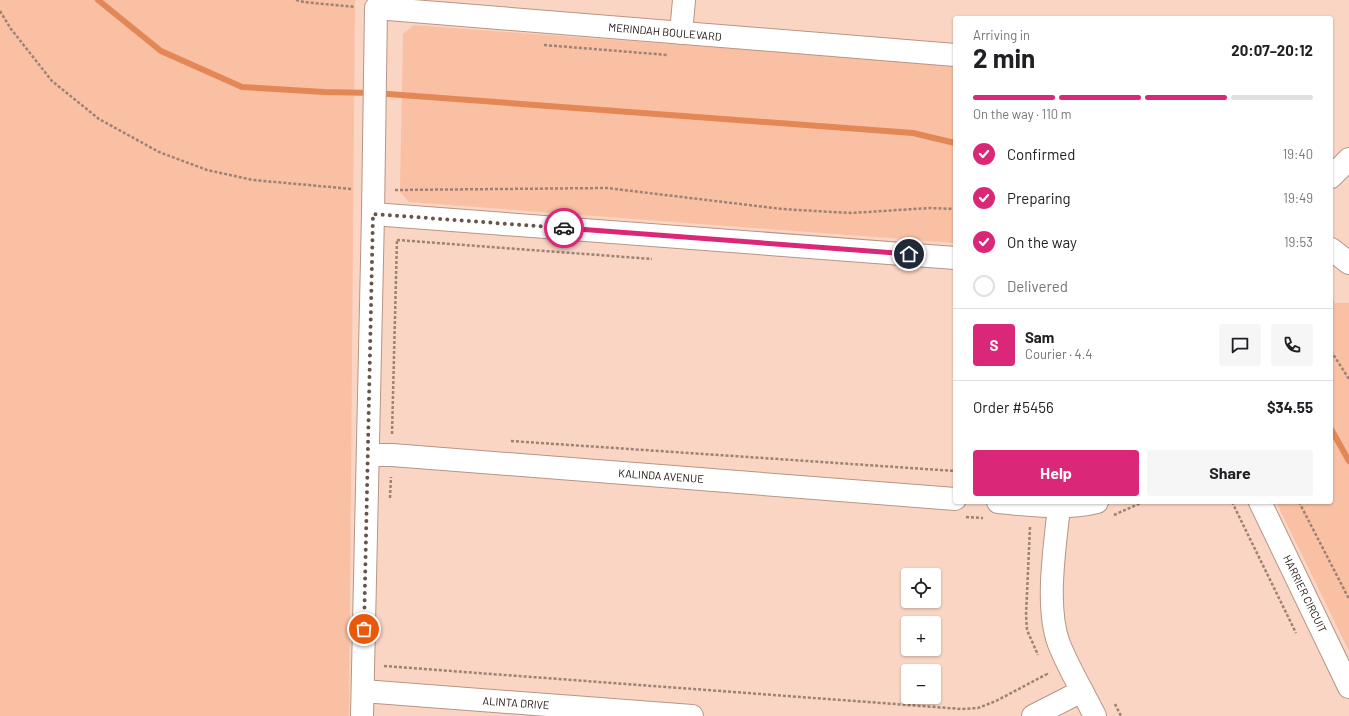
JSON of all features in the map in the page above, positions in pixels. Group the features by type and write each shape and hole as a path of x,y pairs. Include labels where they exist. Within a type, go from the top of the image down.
{"street":[{"path":"681,33 684,0"},
{"name":"MERINDAH BOULEVARD","path":"373,185 376,8 953,55"},
{"path":"1333,175 1349,159"},
{"path":"362,716 373,185"},
{"path":"373,214 953,258"},
{"path":"1333,251 1349,263"},
{"name":"KALINDA AVENUE","path":"368,455 953,499"},
{"path":"1022,504 1059,507 1082,506 1090,504"},
{"name":"HARRIER CIRCUIT","path":"1261,504 1349,686"},
{"path":"1059,507 1052,613 1059,644 1095,716"},
{"name":"ALINTA DRIVE","path":"363,691 692,716"},
{"path":"1033,716 1082,691"}],"path":[{"path":"0,12 10,29 52,81 99,119 158,152 207,170 253,180 302,186 373,185 607,188 815,212 851,213 930,208 953,209"},
{"path":"1333,355 1349,379"},
{"path":"392,433 400,433"},
{"path":"503,440 953,471"},
{"path":"1233,504 1296,633"},
{"path":"1300,504 1349,599"},
{"path":"1030,522 1026,615 1027,630 1041,662"},
{"path":"381,666 962,709 978,708 996,701 1047,674 1044,668"},
{"path":"1114,702 1121,716"}],"shaded area":[{"path":"0,0 355,0 349,716 0,716"},
{"path":"413,25 953,65 953,243 409,202 400,192 403,34"},
{"path":"1333,299 1335,303 1349,303 1349,651 1277,504 1333,504"}],"waterway":[{"path":"98,0 161,51 242,87 324,92 374,93 913,133 953,143"},
{"path":"1333,433 1349,461"}],"way so far":[{"path":"364,629 373,214 564,228"}],"route":[{"path":"564,228 909,254"}]}
